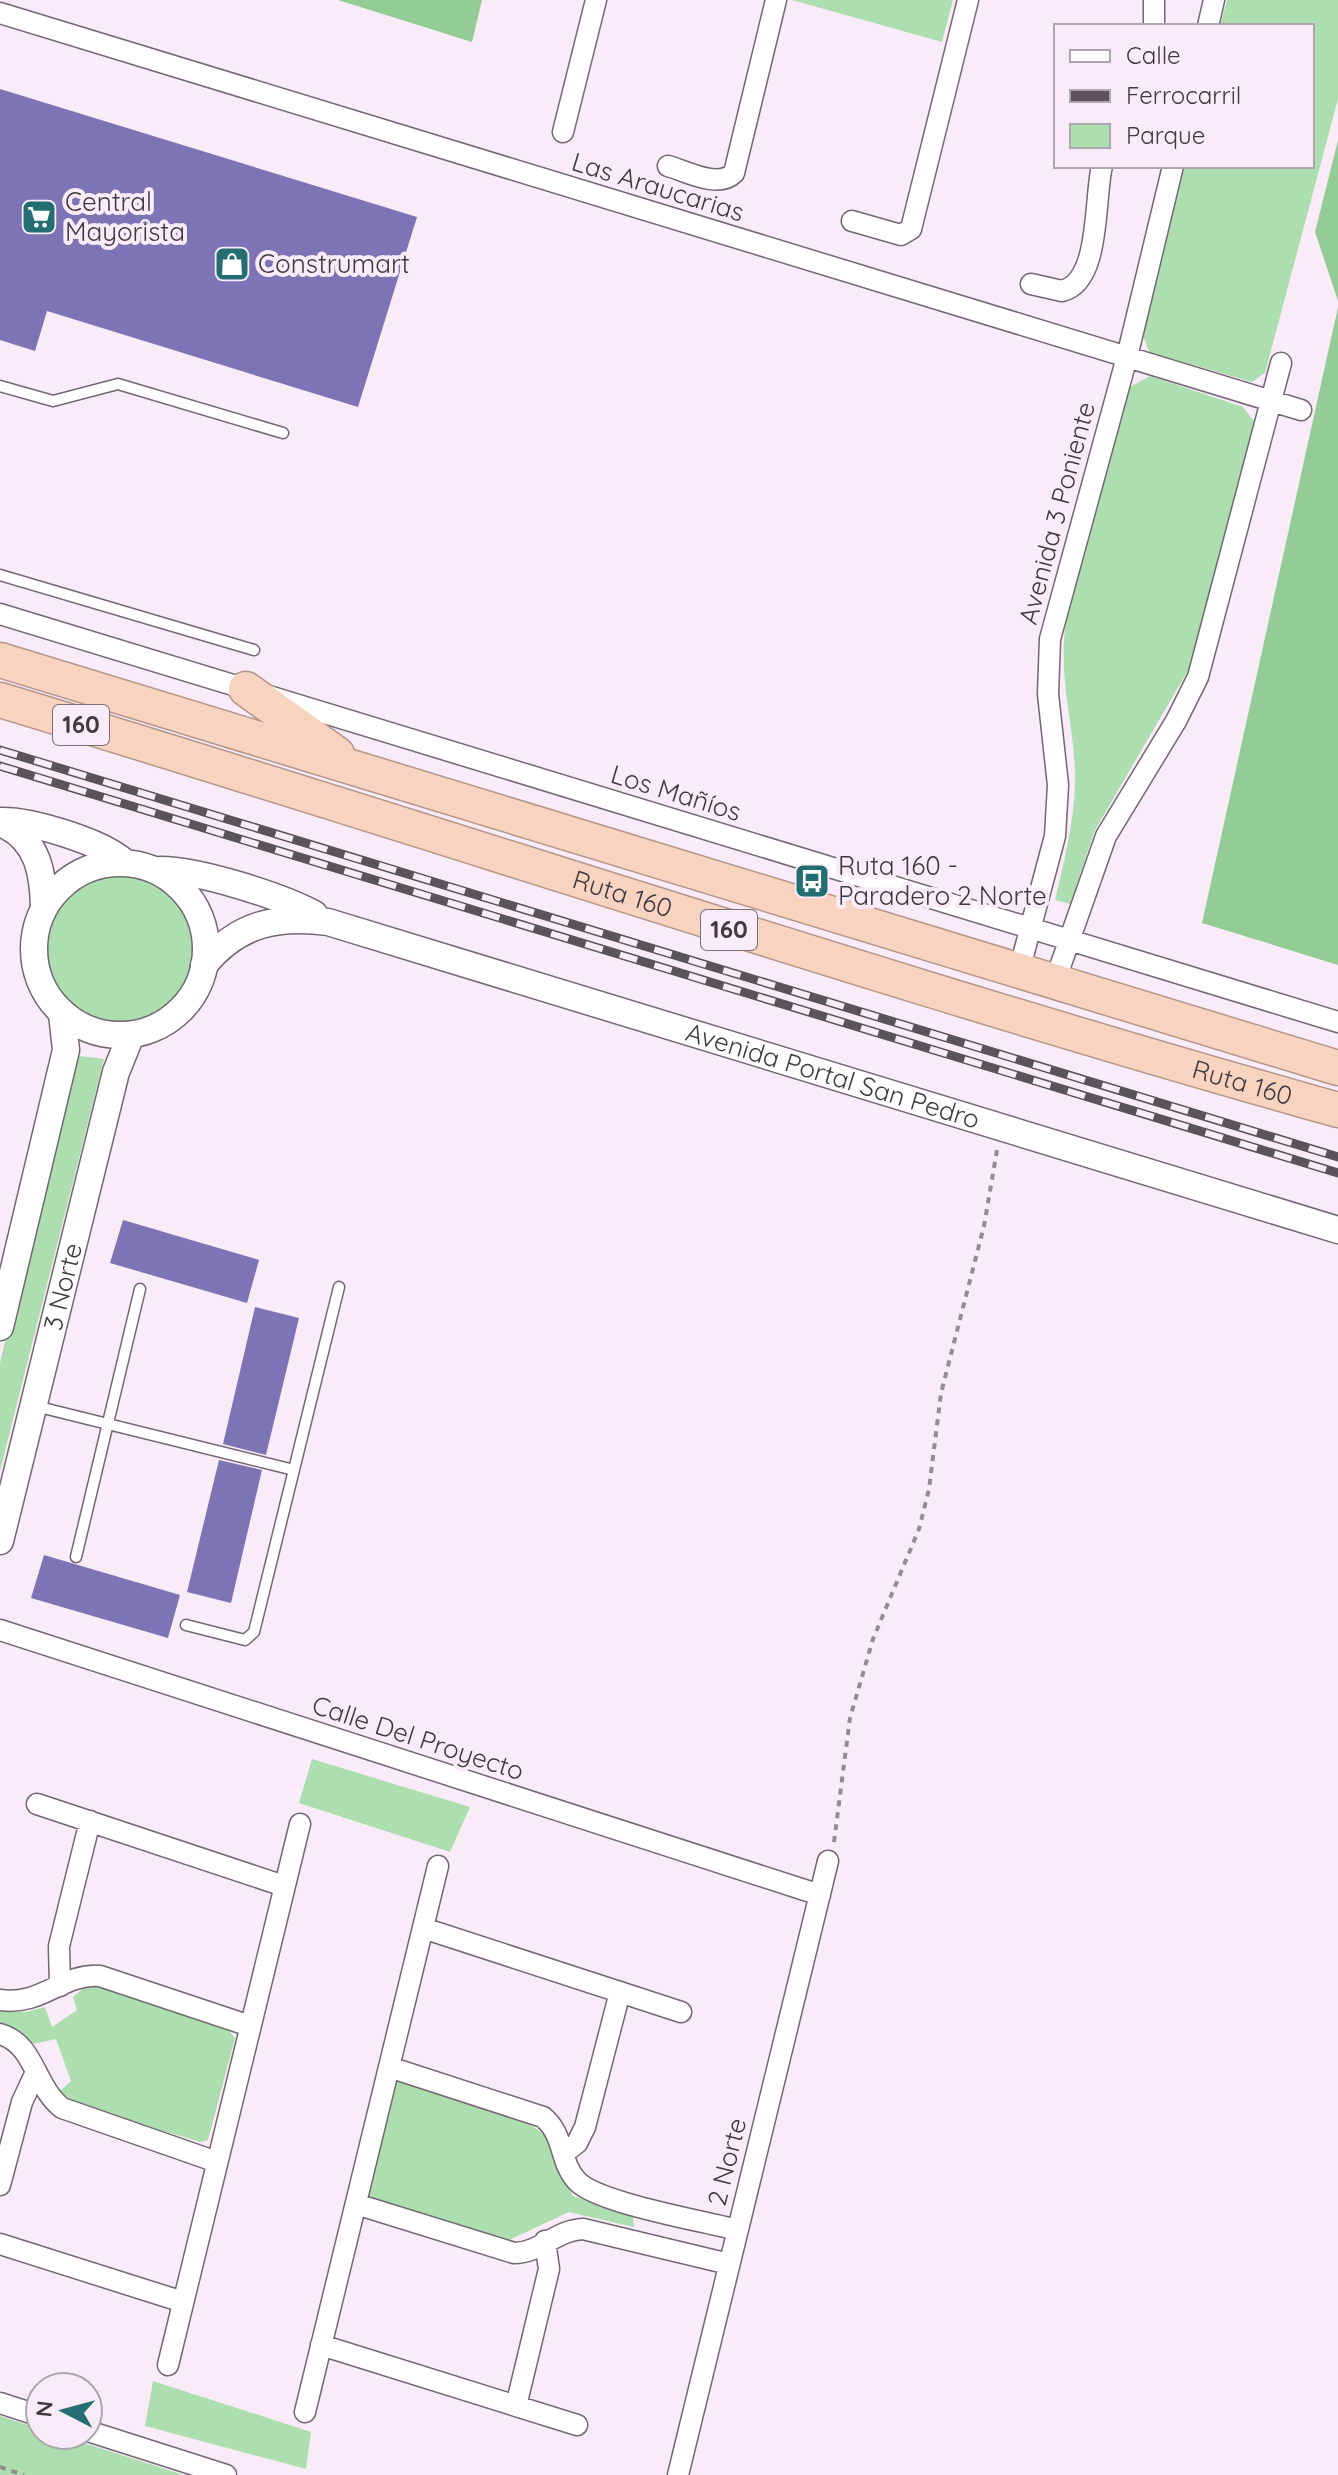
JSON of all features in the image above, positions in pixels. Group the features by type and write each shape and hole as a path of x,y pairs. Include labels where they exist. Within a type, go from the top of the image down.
{"highway":[{"name":"Ruta 160","path":"0,660 1338,1068"},
{"path":"246,689 360,771"},
{"name":"Ruta 160","path":"0,700 1025,1020 1338,1110"},
{"path":"1019,971 1025,1020"},
{"path":"1025,1020 1045,1002 1055,981"}],"street":[{"path":"563,132 596,0"},
{"path":"668,166 721,181 734,173 776,0"},
{"path":"852,221 901,235 911,229 968,0"},
{"path":"1154,0 1154,24"},
{"path":"1208,24 1214,0"},
{"name":"Las Araucarias","path":"0,13 1301,410"},
{"path":"1031,284 1062,291 1080,281 1089,260 1102,168"},
{"name":"Avenida 3 Poniente","path":"1019,971 1051,864 1058,808 1048,694 1050,639 1127,357 1173,168"},
{"path":"1055,981 1106,836 1176,721 1198,677 1281,363"},
{"name":"Los Mañíos","path":"0,614 1338,1022"},
{"path":"0,822 27,825 99,845 124,862"},
{"path":"0,822 18,833 34,853 43,878 44,907"},
{"name":"3 Norte","path":"108,862 155,869 185,893 203,927 204,965 199,983 179,1012 148,1031 131,1035 94,1032 62,1014 49,1000 34,964 35,935 44,907 58,888 77,873 108,862"},
{"name":"Avenida Portal San Pedro","path":"155,869 186,872 277,899 328,922 1338,1230"},
{"name":"Avenida Portal San Pedro","path":"204,965 228,940 255,925 287,919 328,922"},
{"name":"3 Norte","path":"0,1327 66,1050 62,1014"},
{"name":"3 Norte","path":"0,1541 116,1072 131,1035"},
{"name":"Calle Del Proyecto","path":"0,1630 820,1895"},
{"path":"37,1804 284,1886"},
{"path":"60,1986 59,1946 90,1821"},
{"path":"168,2365 300,1824"},
{"name":"2 Norte","path":"678,2475 828,1861"},
{"path":"305,2412 438,1866"},
{"path":"423,1928 681,2012"},
{"path":"0,2000 33,1999 84,1976 100,1976 250,2026"},
{"path":"564,2153 577,2143 585,2127 620,1992"},
{"path":"0,2034 23,2047 35,2074 53,2101 72,2113 217,2162"},
{"path":"389,2067 543,2117 557,2131 574,2177 597,2195 737,2230"},
{"path":"0,2185 22,2102 35,2074"},
{"path":"356,2204 514,2253 530,2251 564,2231 583,2229 729,2264"},
{"path":"516,2406 549,2269 545,2241"},
{"path":"0,2244 183,2302"},
{"path":"321,2345 577,2425"},
{"path":"0,2403 24,2411"},
{"path":"104,2436 226,2475"}],"lane":[{"path":"0,386 53,401 118,384 283,433"},
{"path":"0,575 254,650"},
{"path":"186,1625 245,1640 252,1636 339,1287"},
{"path":"76,1557 111,1423 140,1289"},
{"path":"33,1405 294,1470"}],"path":[{"path":"838,1831 850,1718 873,1639 923,1516 941,1393 984,1226 1003,1128"},
{"path":"0,2467 24,2475"}],"green space":[{"path":"338,0 482,0 472,42"},
{"path":"792,0 953,0 942,42"},
{"path":"1227,0 1338,0 1338,99 1265,373 1252,382 1149,352 1143,336 1185,168 1314,168 1314,24 1221,24"},
{"path":"1338,140 1338,301 1315,232"},
{"path":"1338,307 1338,965 1202,923"},
{"path":"1150,376 1243,407 1256,424 1190,667 1095,830 1070,904 1055,900 1071,828 1075,783 1065,684 1066,622 1130,387"},
{"path":"120,873 149,879 173,895 189,919 195,948 189,977 173,1001 149,1017 120,1023 91,1017 67,1001 51,977 45,948 51,919 67,895 91,879"},
{"path":"72,1055 104,1059 0,1471 0,1363"},
{"path":"312,1759 470,1807 450,1852 299,1803"},
{"path":"97,1983 229,2031 235,2038 208,2140 201,2142 80,2107 60,2091 71,2081 56,2039 33,2044 18,2030 0,2025 0,2010 26,2012 45,2007 52,2027 77,2010 73,1997 87,1985"},
{"path":"398,2079 483,2103 524,2121 558,2147 559,2170 573,2196 633,2217 634,2227 569,2212 507,2241 367,2198"},
{"path":"153,2381 311,2432 306,2469 145,2426"},
{"path":"0,2416 24,2424 24,2451 104,2449 184,2475 0,2475"}],"building":[{"name":"Construmart","path":"0,89 417,217 358,407 47,311 35,351 0,340"},
{"path":"123,1220 259,1260 247,1303 110,1263"},
{"path":"255,1307 299,1318 266,1455 223,1444"},
{"path":"219,1460 262,1470 231,1603 187,1592"},
{"path":"44,1555 180,1595 168,1638 31,1598"}],"railway":[{"path":"0,750 1338,1157"},
{"path":"0,766 1338,1173"}],"place":[{"name":"Central Mayorista","path":"39,217"},
{"name":"Construmart","path":"232,264"},
{"name":"Ruta 160 - Paradero 2 Norte","path":"812,881"}]}
